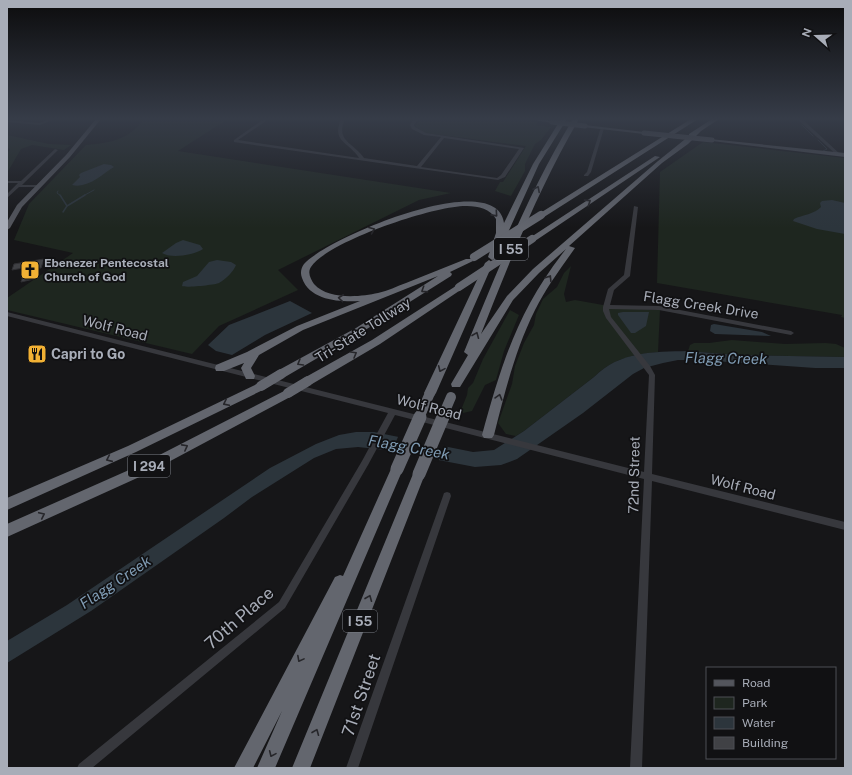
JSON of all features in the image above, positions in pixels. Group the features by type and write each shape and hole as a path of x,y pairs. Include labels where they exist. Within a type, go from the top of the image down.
{"highway":[{"name":"I 55","path":"266,768 430,393 492,257 541,155"},
{"name":"I 55","path":"301,768 530,202 554,155"},
{"name":"Tri-State Tollway","path":"7,504 132,449 261,386 359,330 637,155"},
{"name":"Tri-State Tollway","path":"7,532 142,470 288,393 376,342 661,155"},
{"path":"456,384 494,321 510,298 536,271 669,155"},
{"path":"380,296 355,299 334,297 318,292 308,282 305,276 305,270 311,261 318,256 354,237 414,214 457,204 479,205 492,210 497,215 500,226 492,257"},
{"path":"488,435 512,350 529,310 550,274 589,226"},
{"path":"220,368 244,360 300,328 471,259"},
{"path":"250,376 246,368 256,352"},
{"path":"243,768 389,488"}],"main road":[{"path":"7,228 19,206 69,155"}],"street":[{"path":"7,197 51,155"},
{"path":"335,155 500,179 516,155"},
{"path":"360,155 362,159"},
{"path":"418,167 428,155"},
{"path":"586,175 589,172 594,155"},
{"path":"7,182 23,182"},
{"path":"18,186 38,186"},
{"path":"606,307 611,289 627,276 636,207"},
{"name":"Flagg Creek Drive","path":"606,307 655,307 791,333"},
{"name":"72nd Street","path":"606,307 608,317 652,375 636,768"},
{"name":"Wolf Road","path":"7,314 501,438 845,527"},
{"name":"70th Place","path":"84,768 282,605 365,463 393,411"},
{"name":"71st Street","path":"352,768 446,496"}],"green space":[{"path":"7,155 17,155 7,173"},
{"path":"76,155 205,155 451,193 419,200 278,270 298,290 219,326 192,354 7,310 7,298 73,253 14,240 29,204"},
{"path":"520,155 529,155 525,164 525,171 511,196 495,191 500,182 503,182"},
{"path":"684,155 820,155 845,158 845,318 841,317 842,315 657,283 660,172"},
{"path":"571,266 564,294 566,302 575,300 620,308 660,310 658,352 624,358 608,366 524,431 516,436 506,434 498,423 512,384 515,366 524,343 534,325 536,314 543,299 557,287 564,273"},
{"path":"510,310 519,315 504,351 496,380 485,385 472,411 463,413 461,410 468,388 473,383 483,359"},
{"path":"732,340 785,344 836,344 845,348 845,357 737,355 688,351 690,345 694,343"}],"water":[{"path":"104,164 114,167 89,183 78,186 72,185 80,177 79,175 81,173"},
{"path":"832,200 845,203 845,234 817,229 793,221 794,219 812,213 821,207 820,203 822,201"},
{"path":"183,240 200,245 203,249 182,256 171,256 162,253 176,243"},
{"path":"217,260 231,262 236,265 224,280 212,285 182,286 183,282 197,276 209,262"},
{"path":"290,301 312,313 265,335 232,355 216,351 208,345 229,325"},
{"path":"649,312 646,326 635,333 631,333 618,315 618,313"},
{"path":"714,324 762,332 771,336 715,334 710,331 711,325"},
{"name":"Flagg Creek","path":"688,351 737,355 845,357 845,368 815,368 700,360 678,360 644,368 633,374 583,413 517,459 501,465 475,467 386,450 358,447 336,449 314,458 252,497 91,611 7,663 7,641 67,605 270,468 316,444 339,435 356,432 374,432 473,452 494,450 524,431 604,368 615,362 650,353"}],"pier":[{"path":"399,435 445,444 438,462 391,452"}],"building":[{"name":"Ebenezer Pentecostal Church of God","path":"44,259 41,268 37,268 34,279 21,282 25,271 22,271 23,268 12,270 14,264"}],"waterway":[{"path":"83,196 94,190"},
{"path":"58,191 57,193 60,195"},
{"path":"60,195 67,206"},
{"path":"67,206 85,195"},
{"path":"63,212 67,206"}],"place":[{"name":"Ebenezer Pentecostal Church of God","path":"30,270"},
{"name":"Capri to Go","path":"37,354"}]}
